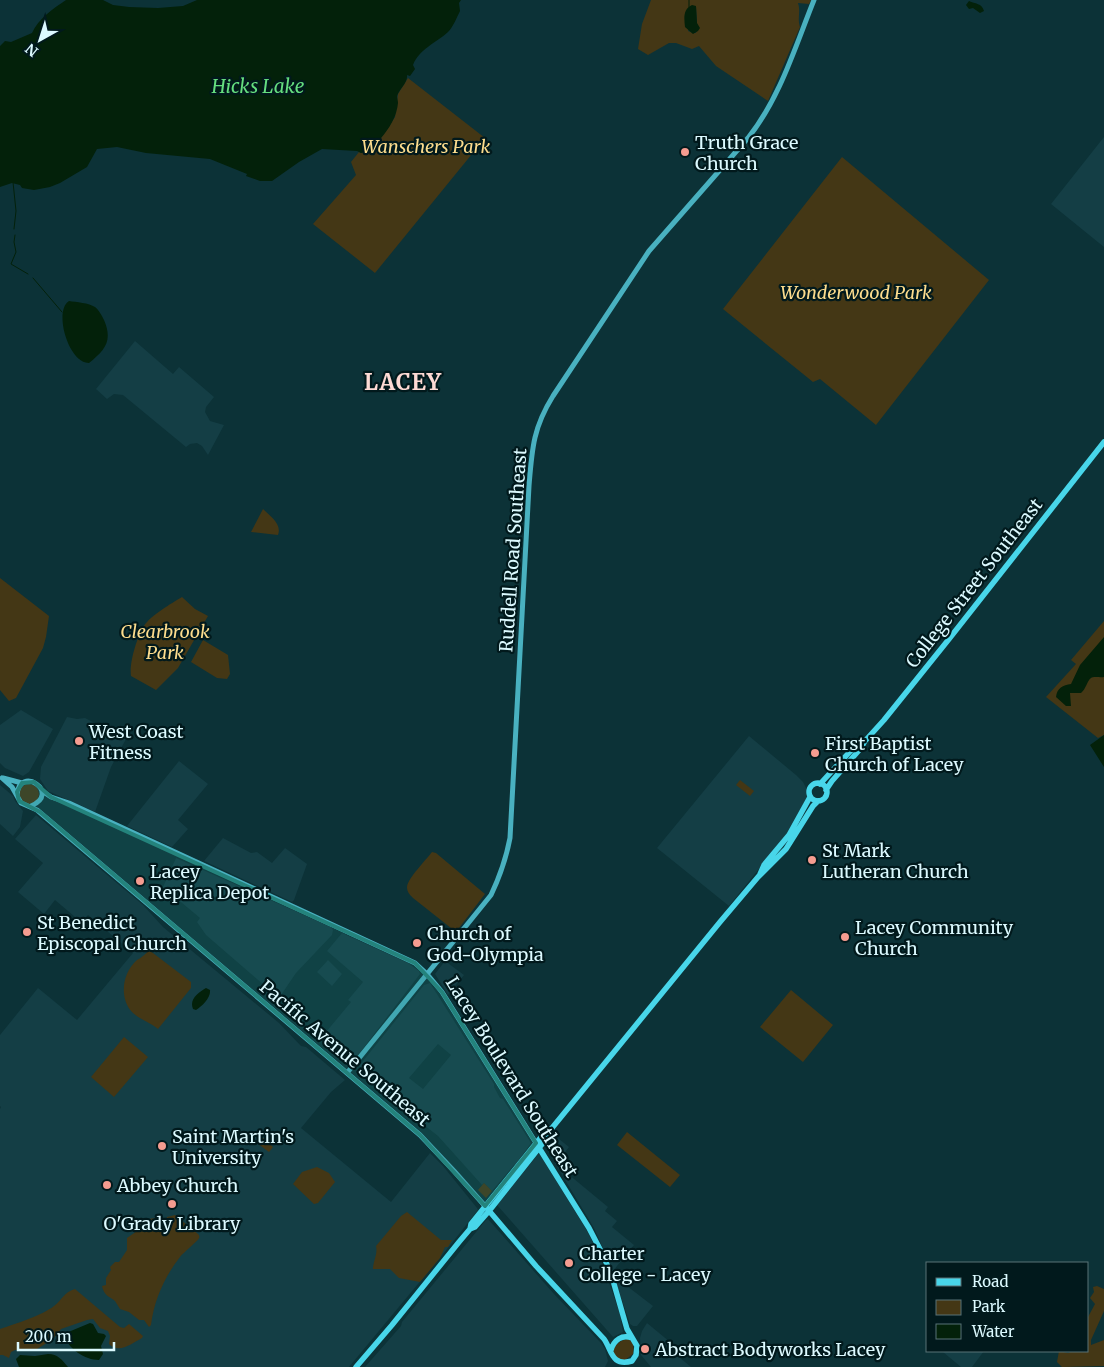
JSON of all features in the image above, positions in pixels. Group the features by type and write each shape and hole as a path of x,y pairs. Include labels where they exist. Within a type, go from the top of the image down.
{"main road":[{"name":"Ruddell Road Southeast","path":"348,1073 491,895 502,873 510,838 532,444 540,420 553,396 649,251 761,121 776,95 814,0"},
{"name":"College Street Southeast","path":"826,790 949,639 1104,442"},
{"name":"College Street Southeast","path":"820,784 857,744 865,741"},
{"path":"1,777 22,783 34,782 42,791 40,801 31,806 21,803 12,788 1,777"},
{"path":"17,795 22,783"},
{"path":"359,1366 470,1229 475,1227 537,1146 550,1134 552,1128 607,1058 617,1049 758,877 789,845 813,806 825,797 826,790 820,784 810,788 810,797 789,835 764,865 758,877"},
{"name":"Lacey Boulevard Southeast","path":"42,791 51,797 391,951 415,963 427,974 442,992 589,1228 604,1257 612,1277 627,1329 634,1339"},
{"path":"810,797 818,801"},
{"name":"Pacific Avenue Southeast","path":"31,806 426,1141 536,1266 601,1335 609,1345 610,1351"},
{"path":"628,1336 634,1339 638,1348 632,1364 623,1366 612,1359 610,1351 613,1344 619,1338 628,1336"}],"highlighted area":[{"path":"34,782 51,797 415,963 442,992 536,1143 485,1206 420,1135 40,812 19,801 17,792 22,783"}],"shaded area":[{"path":"1104,137 1104,247 1051,204"},
{"path":"135,341 173,374 179,367 214,397 206,407 205,412 210,421 224,425 208,455 202,446 197,443 186,447 123,395 114,394 107,399 96,389"},
{"path":"21,710 53,729 29,772 23,776 5,768 0,763 0,725"},
{"path":"67,717 85,718 126,739 111,767 95,812 48,791 40,779 41,767"},
{"path":"749,736 803,782 807,790 807,797 789,832 729,906 657,848"},
{"path":"179,761 208,784 178,820 188,829 172,847 127,826"},
{"path":"0,785 13,796 23,811 20,827 13,836 0,824"},
{"name":"Saint Martin's University","path":"36,815 143,905 163,927 279,1023 301,1046 306,1047 345,1080 331,1092 301,1128 391,1202 430,1153 477,1208 478,1210 452,1243 349,1367 0,1367 0,1035 38,988 77,1020 133,953 88,915 81,922 55,900 44,914 18,892 43,863 15,839"},
{"path":"223,838 251,853 257,852 272,863 285,848 307,864 294,900 292,902 204,861"},
{"path":"176,858 331,927 333,930 332,935 296,973 279,998 206,935 197,922 200,918 163,887"},
{"path":"342,933 408,963 419,971 420,974 352,1063 321,1038 351,1002 348,1000 363,982 327,951"},
{"path":"328,960 342,974 332,986 317,972"},
{"path":"445,961 464,975 448,995 435,974"},
{"path":"430,983 494,1084 500,1098 503,1099 531,1143 516,1164 492,1191 484,1183 482,1185 438,1136 415,1118 417,1115 359,1066 424,985","holes":["438,1044 451,1055 423,1089 409,1078"]},
{"path":"554,1135 569,1147 556,1164 608,1207 605,1211 617,1221 612,1227 634,1245 613,1271 594,1228 546,1148"},
{"path":"539,1153 586,1229 600,1257 620,1314 623,1332 613,1337 497,1205"},
{"path":"488,1219 554,1294 601,1343 605,1349 608,1361 605,1367 365,1367 401,1326 402,1322"},
{"path":"614,1276 653,1306 637,1326 630,1324"},
{"path":"647,1323 670,1342 667,1347 691,1367 651,1367 641,1355 640,1338"},
{"path":"943,1352 983,1352 972,1367 961,1367"}],"green space":[{"path":"651,0 811,0 809,4 798,3 800,27 768,101 716,66 699,46 692,49 676,43 669,43 648,55 638,49 642,24","holes":["696,7 696,33 688,31"]},
{"name":"Wanschers Park","path":"408,78 485,138 375,273 313,224 356,175 351,162 359,152 370,150 378,138 381,138 395,117 398,94"},
{"name":"Wonderwood Park","path":"842,157 989,280 876,425 820,379 813,382 723,309"},
{"path":"263,509 277,524 278,535 251,532"},
{"path":"0,578 49,616 43,648 16,698 9,701 0,690"},
{"name":"Clearbrook Park","path":"182,597 195,609 208,616 178,668 156,690 131,676 134,650 141,631 147,622"},
{"path":"1104,621 1104,735 1098,738 1046,697 1076,664 1071,660"},
{"path":"203,640 228,655 230,674 227,679 217,678 191,662"},
{"path":"740,780 754,791 750,796 736,785"},
{"path":"29,784 36,787 39,794 36,801 29,804 22,801 19,794 22,787"},
{"path":"432,852 436,853 485,894 456,932 413,898 407,887 410,879"},
{"path":"149,950 191,982 191,988 158,1029 132,1012 125,1000 124,993 125,978 132,965"},
{"path":"791,990 833,1025 803,1062 760,1027"},
{"path":"124,1037 148,1057 114,1097 91,1077"},
{"path":"627,1132 680,1175 670,1187 617,1145"},
{"path":"263,1138 273,1147 269,1152 258,1144"},
{"path":"317,1167 329,1173 335,1182 318,1203 314,1204 293,1184 302,1172"},
{"path":"484,1183 492,1191 486,1198 478,1190"},
{"path":"407,1212 441,1240 452,1240 420,1282 399,1278 390,1269 373,1269 376,1246 401,1216"},
{"path":"175,1215 198,1234 199,1237 180,1257 170,1272 161,1289 149,1327 144,1320 139,1320 129,1312 120,1309 115,1301 105,1294 102,1286 106,1285 106,1278 111,1270 110,1267 115,1262 119,1262 127,1250 127,1238 137,1231 143,1220 161,1217 164,1224 166,1224 167,1217"},
{"path":"1097,1286 1104,1289 1104,1311 1091,1340 1091,1345 1104,1340 1104,1366 1062,1367 1057,1362 1059,1352 1089,1352 1089,1315 1095,1304 1090,1298 1094,1292 1093,1287"},
{"path":"75,1289 120,1327 124,1328 129,1324 143,1336 142,1338 125,1347 113,1347 109,1344 110,1336 108,1331 100,1328 93,1319 61,1329 53,1339 37,1349 15,1350 11,1352 9,1358 0,1355 0,1329 43,1313 54,1306 68,1292"},
{"path":"628,1339 633,1345 633,1354 625,1360 618,1360 613,1353 616,1345 622,1340"}],"water":[{"name":"Hicks Lake","path":"66,0 103,0 113,5 158,8 183,6 197,0 461,0 459,3 460,11 450,30 424,50 416,59 413,65 415,69 410,76 407,75 406,81 397,96 398,103 392,122 370,151 361,153 357,151 322,149 272,181 260,181 210,159 146,153 117,147 97,149 87,167 50,187 34,190 22,188 20,185 12,183 0,187 0,46 5,41 11,42 32,33 42,19"},
{"path":"969,1 980,5 984,11 980,13 973,8 969,9 966,5"},
{"path":"692,5 696,6 697,23 700,28 693,34 685,27 684,20 687,9"},
{"path":"69,301 95,307 107,327 106,344 89,363 82,361 75,355 66,336 63,315 64,307"},
{"path":"1104,637 1104,677 1091,678 1081,693 1070,693 1071,706 1066,706 1056,697 1059,689 1071,684 1080,665"},
{"path":"1104,735 1104,767 1090,745"},
{"path":"206,988 210,990 208,999 196,1010 193,1009 193,999"},
{"path":"90,1323 93,1324 98,1333 106,1336 101,1346 103,1354 99,1360 88,1358 78,1353 69,1345 64,1335"},
{"path":"48,1354 57,1356 68,1367 19,1367 16,1359 20,1355 35,1356"}],"waterway":[{"path":"689,0 689,7"},
{"path":"13,182 16,211 14,229"},
{"path":"15,235 16,252 11,264 28,274"},
{"path":"33,278 62,312"}],"place":[{"name":"Truth Grace Church","path":"685,152"},
{"name":"West Coast Fitness","path":"79,741"},
{"name":"First Baptist Church of Lacey","path":"815,753"},
{"name":"St Mark Lutheran Church","path":"812,860"},
{"name":"Lacey Replica Depot","path":"140,881"},
{"name":"St Benedict Episcopal Church","path":"27,932"},
{"name":"Lacey Community Church","path":"845,937"},
{"name":"Church of God-Olympia","path":"417,943"},
{"name":"Saint Martin's University","path":"162,1146"},
{"name":"Abbey Church","path":"107,1185"},
{"name":"O'Grady Library","path":"172,1204"},
{"name":"Charter College - Lacey","path":"569,1263"},
{"name":"Abstract Bodyworks Lacey","path":"645,1349"}],"district":[{"name":"LACEY","path":"403,382"}]}
